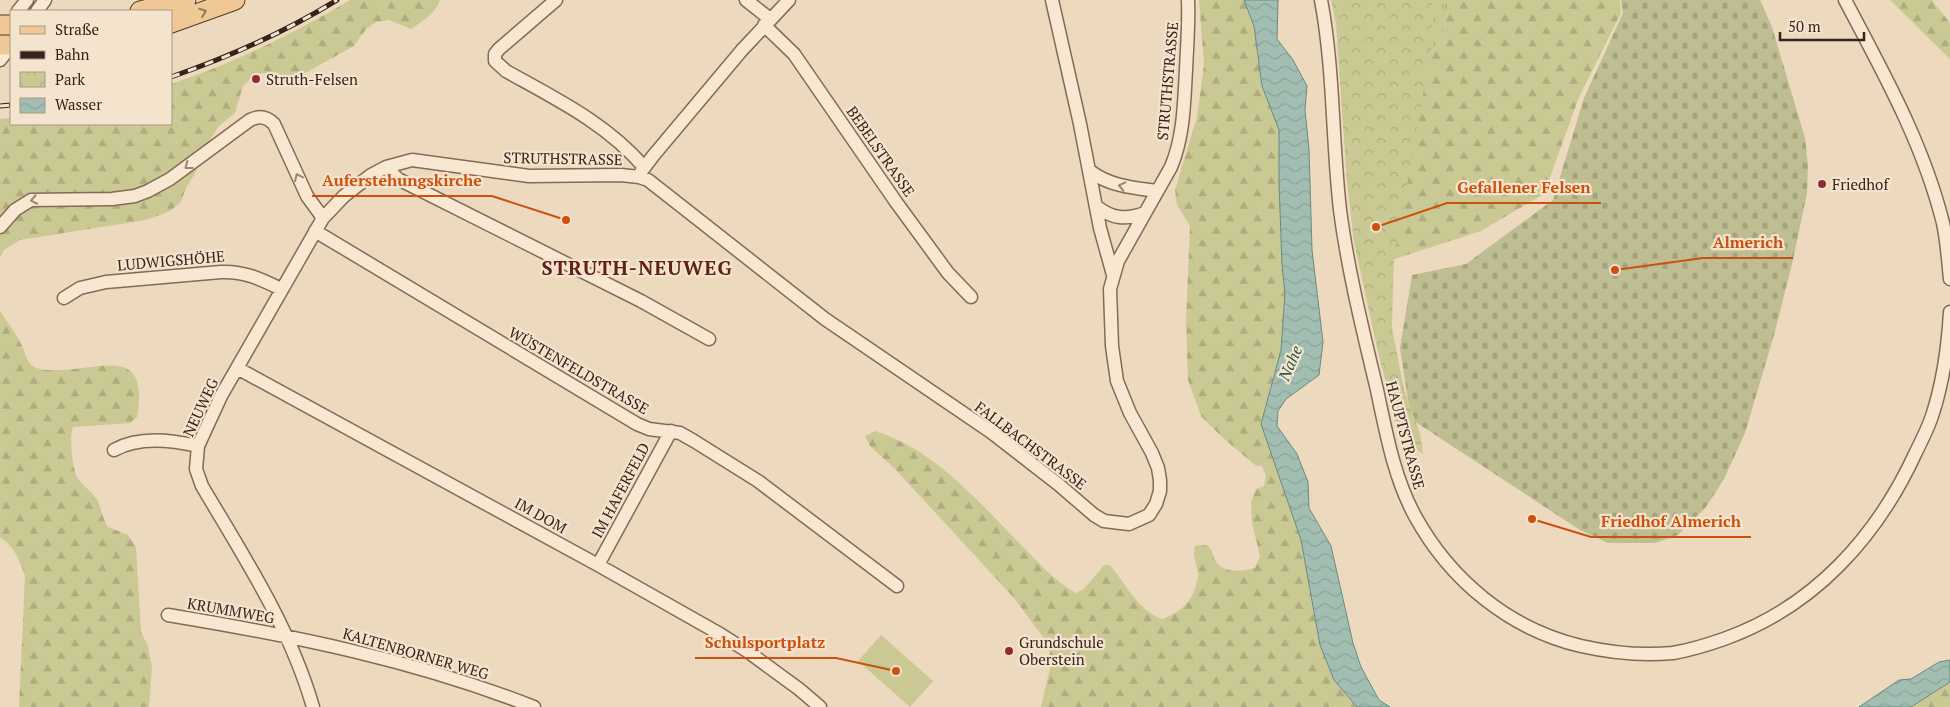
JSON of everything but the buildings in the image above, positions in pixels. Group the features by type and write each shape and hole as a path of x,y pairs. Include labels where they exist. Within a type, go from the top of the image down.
{"main road":[{"path":"144,10 186,0"},
{"path":"172,23 235,0"}],"street":[{"path":"19,10 27,0"},
{"path":"556,0 499,49 495,54 495,61 506,71 597,123 629,149 641,172"},
{"name":"BEBELSTRASSE","path":"746,0 794,54 896,202 948,273 970,296"},
{"name":"STRUTHSTRASSE","path":"353,188 386,167 412,160 529,176 621,175 641,172 767,22 789,0"},
{"path":"1052,0 1096,206 1113,275"},
{"name":"STRUTHSTRASSE","path":"1145,213 1178,151 1182,130 1188,0"},
{"name":"HAUPTSTRASSE","path":"1321,0 1328,52 1336,174 1345,241 1374,378 1398,476 1416,518 1448,564 1481,597 1497,609 1536,631 1572,643 1608,651 1634,654 1675,652 1710,644 1752,628 1782,612 1815,589 1856,546 1881,516 1896,494 1911,464 1929,423 1936,399 1950,312"},
{"path":"1845,0 1896,97 1926,166 1943,224 1950,279"},
{"path":"0,60 10,47"},
{"path":"0,227 15,210 31,200 112,199 135,196 148,191 170,179 250,120 262,116 274,124 307,196 323,218"},
{"path":"386,167 398,179 641,301 709,339"},
{"path":"1090,171 1096,176 1114,184 1157,191"},
{"name":"FALLBACHSTRASSE","path":"641,172 716,235 825,320 990,432 1058,484 1094,515 1104,521 1128,524 1149,514 1156,504 1160,491 1158,468 1130,413 1117,381 1110,309 1113,275 1118,261 1145,213"},
{"name":"NEUWEG","path":"313,707 288,637 265,593 198,478 196,469 198,446 214,410 281,289 323,218 353,188"},
{"path":"1096,206 1112,216 1121,218 1145,213"},
{"name":"WÜSTENFELDSTRASSE","path":"315,231 637,424 649,429 680,433 694,441 758,481 897,586"},
{"name":"LUDWIGSHÖHE","path":"64,298 80,288 106,282 221,272 236,272 250,275 281,289"},
{"name":"IM DOM","path":"237,368 598,565 747,651 800,689 820,707"},
{"name":"IM HAFERFELD","path":"598,565 671,431"},
{"path":"114,450 124,444 137,442 168,441 198,446"},
{"name":"KRUMMWEG","path":"168,615 288,637"},
{"name":"KALTENBORNER WEG","path":"288,637 368,653 534,707"}],"green space":[{"path":"350,0 440,0 432,13 411,29 389,20 376,22 366,29 354,46 298,77 284,78 263,73 253,76 243,86 235,113 219,126 209,141 181,202 170,211 146,220 20,240 4,250 0,258 0,119 10,118 10,125 172,125 172,84 218,67 307,25"},
{"path":"1199,0 1244,0 1254,26 1262,86 1279,130 1282,265 1285,293 1281,350 1261,424 1301,540 1320,645 1334,680 1357,707 1041,707 1050,668 1049,645 1014,598 896,470 870,446 865,436 875,431 919,451 938,465 975,498 1050,574 1076,593 1083,590 1104,565 1110,565 1139,603 1153,615 1162,619 1184,606 1194,592 1198,576 1194,557 1195,546 1207,545 1217,563 1225,569 1240,571 1255,568 1260,556 1252,523 1251,502 1256,489 1264,486 1266,475 1262,466 1255,465 1223,438 1201,416 1188,380 1186,321 1190,226 1177,205 1175,190 1197,117 1204,65"},
{"path":"1331,0 1432,0 1432,44 1394,258 1392,328 1404,389 1420,433 1423,454 1400,438 1378,352 1354,242 1347,182 1336,24"},
{"path":"1362,0 1448,0 1449,7 1441,42 1421,63"},
{"path":"1448,0 1620,0 1621,13 1579,97 1544,194 1481,231 1364,269 1421,63 1441,42 1449,7"},
{"path":"1621,0 1760,0 1772,27 1805,138 1808,166 1807,193 1793,260 1774,335 1745,433 1724,479 1706,507 1678,535 1655,543 1608,543 1580,530 1411,419 1400,348 1412,275 1466,264 1553,200 1584,98 1623,13"},
{"path":"1890,0 1932,0 1950,23 1950,59"},
{"path":"0,311 19,340 28,361 35,367 42,370 51,370 116,366 128,369 136,378 139,393 137,417 130,423 73,427 71,445 77,477 98,501 108,527 128,535 136,547 141,632 148,646 152,668 149,707 19,707 25,576 13,549 0,537"},
{"path":"881,635 933,681 910,707 858,661"},
{"path":"1950,682 1950,707 1911,707"}],"water":[{"name":"Nahe","path":"1244,0 1278,0 1277,39 1293,60 1307,86 1305,110 1309,149 1312,250 1323,342 1319,375 1286,399 1278,411 1277,426 1297,454 1308,482 1309,508 1331,546 1353,643 1361,667 1379,700 1390,707 1357,707 1334,680 1320,645 1301,540 1261,424 1281,350 1285,293 1282,265 1279,130 1262,86 1254,26"},
{"path":"1950,660 1950,682 1911,707 1859,707 1899,680 1911,679 1939,662"}],"railway":[{"path":"172,77 256,43 297,23 337,0"},
{"path":"0,106 10,105"}],"place":[{"name":"Struth-Felsen","path":"256,79"},
{"name":"Friedhof","path":"1822,184"},
{"name":"Auferstehungskirche","path":"566,220"},
{"name":"Gefallener Felsen","path":"1376,227"},
{"name":"Almerich","path":"1615,270"},
{"name":"Friedhof Almerich","path":"1532,519"},
{"name":"Grundschule Oberstein","path":"1009,651"},
{"name":"Schulsportplatz","path":"896,671"}],"district":[{"name":"STRUTH-NEUWEG","path":"637,267"}]}
